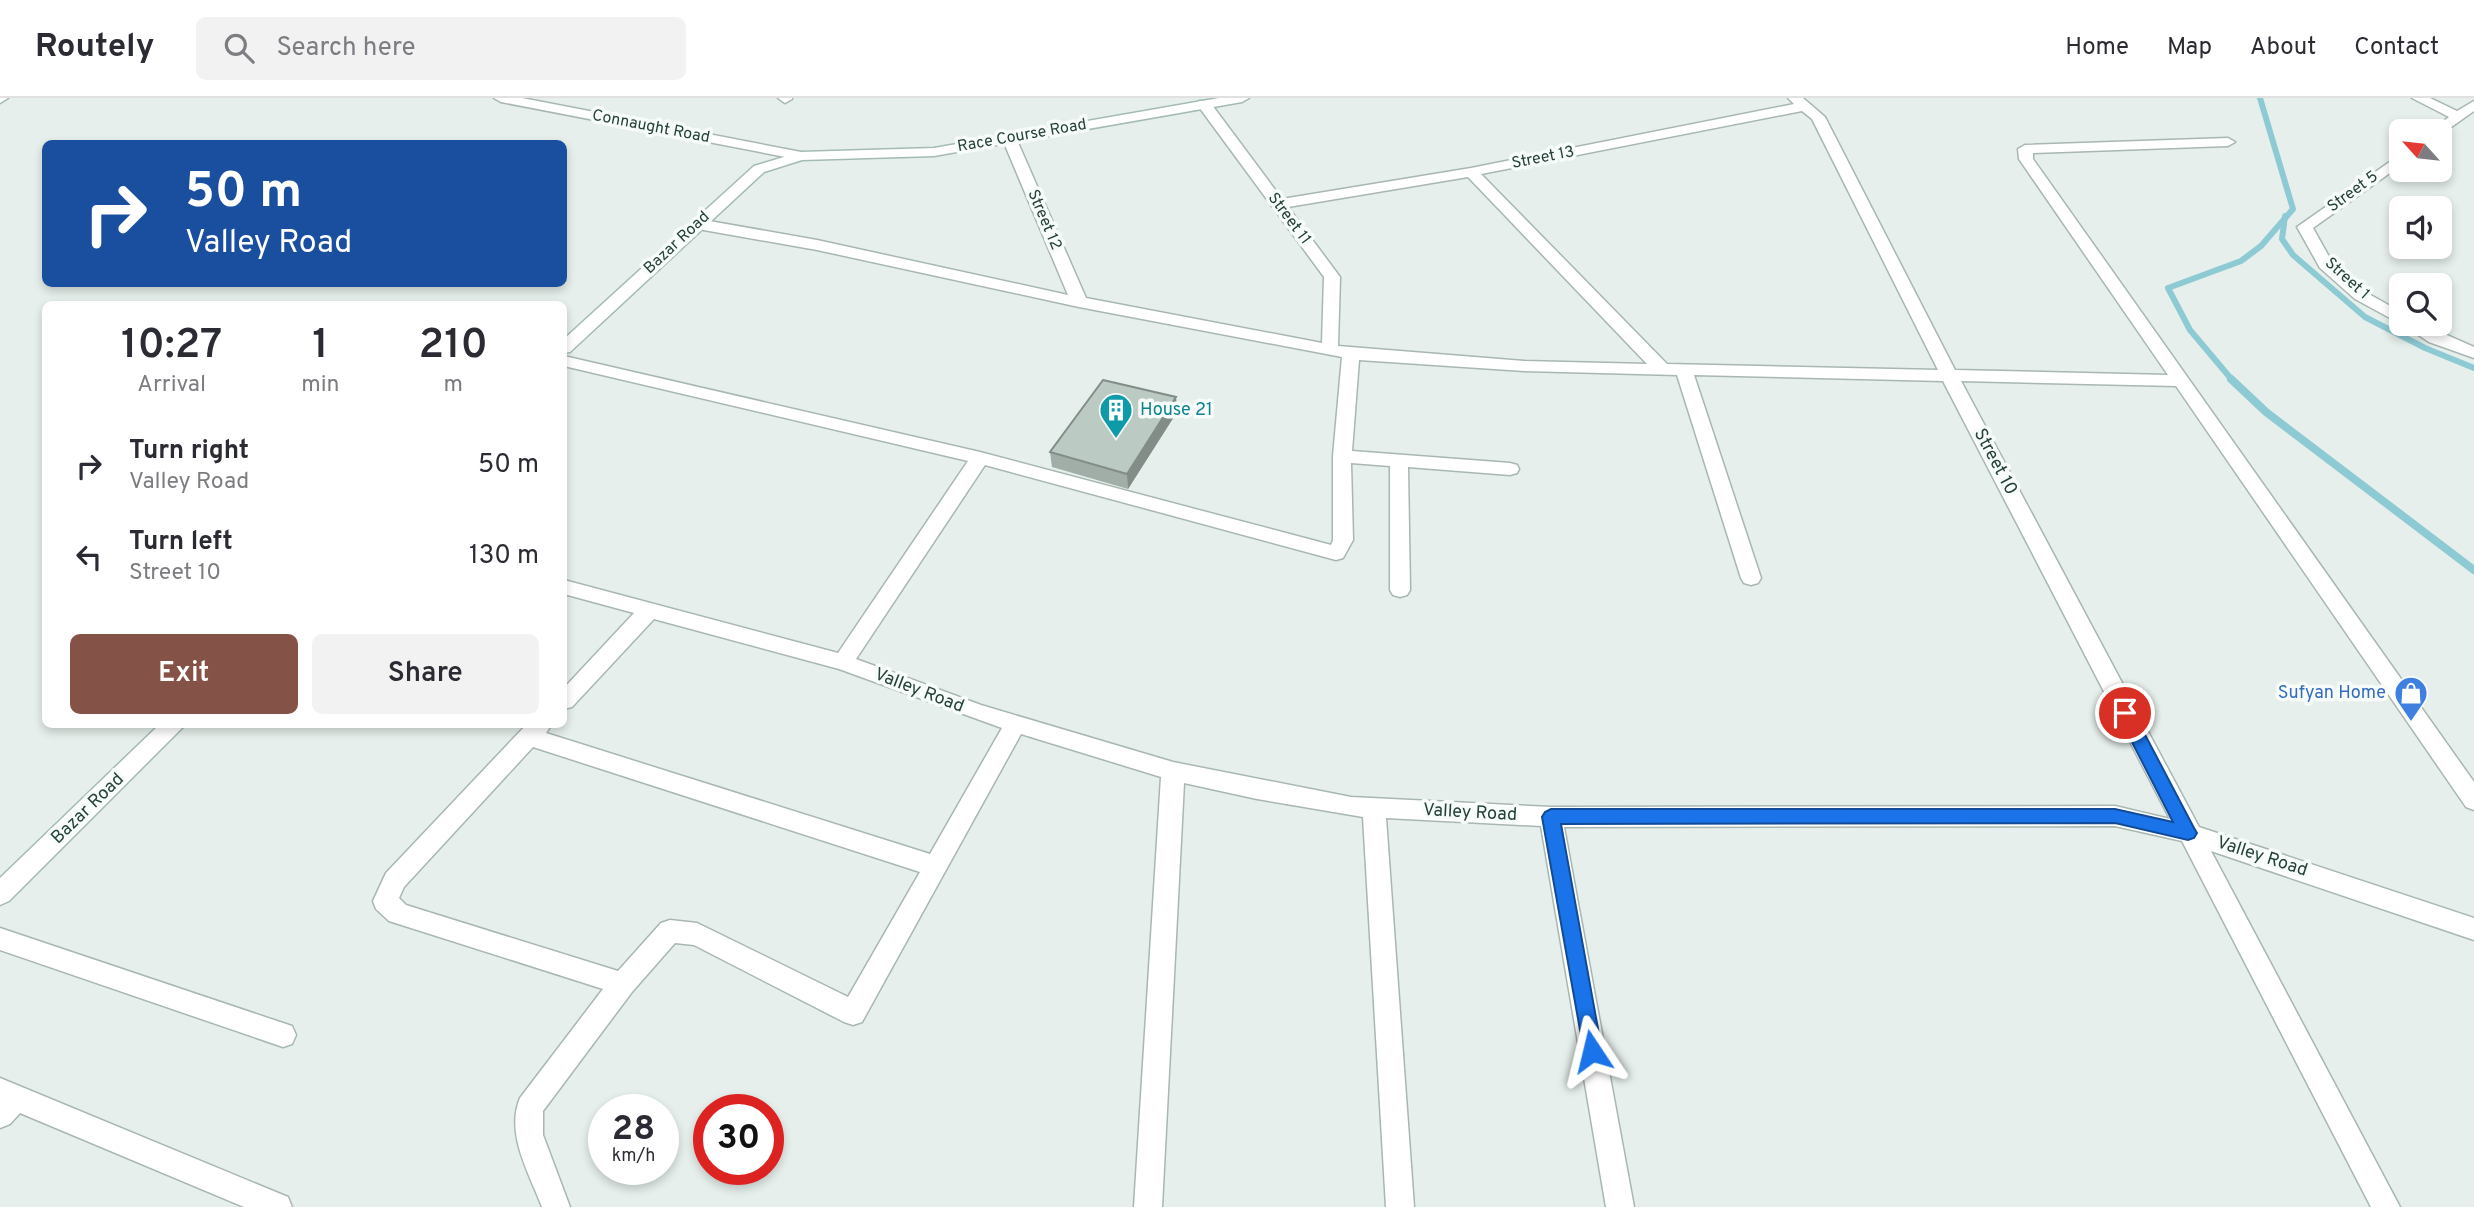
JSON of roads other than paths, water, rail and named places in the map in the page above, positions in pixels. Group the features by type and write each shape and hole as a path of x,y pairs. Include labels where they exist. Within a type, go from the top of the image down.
{"street":[{"name":"Race Course Road","path":"801,156 934,152 1242,98"},
{"path":"2419,98 2458,116"},
{"name":"Connaught Road","path":"509,99 801,156"},
{"name":"Street 13","path":"1278,204 1471,172 1800,102"},
{"name":"Street 10","path":"1800,102 1818,117 1950,377 2386,1207"},
{"name":"Street 11","path":"1204,104 1332,277 1330,348"},
{"path":"2452,120 2474,105"},
{"name":"Street 12","path":"1009,138 1079,302"},
{"path":"2228,142 2025,149 2026,159 2474,800"},
{"name":"Bazar Road","path":"567,345 759,169 801,156"},
{"name":"Street 5","path":"2305,227 2389,167"},
{"path":"1471,172 1663,370"},
{"path":"698,224 817,245 1079,302 1351,354 1524,366 2183,381"},
{"name":"Street 1","path":"2305,227 2326,265 2361,296 2389,312"},
{"path":"2431,336 2474,352"},
{"path":"567,363 980,458 1336,554 1343,540 1342,456 1351,354"},
{"path":"1684,371 1751,578"},
{"path":"1342,456 1510,469"},
{"path":"843,662 980,458"},
{"path":"1399,460 1400,590"},
{"name":"Valley Road","path":"567,588 843,662 976,712 1173,771 1270,793 1351,807 1551,817 2115,816 2188,833 2474,929"},
{"path":"567,698 650,610"},
{"path":"555,1207 529,1135 530,1107 623,984 670,930 696,934 853,1013 1016,723"},
{"name":"Bazar Road","path":"0,894 171,728"},
{"path":"623,984 398,913 385,901 395,880 535,731 934,866"},
{"path":"1148,1207 1173,771"},
{"path":"1374,807 1400,1207"},
{"path":"1551,817 1620,1207"},
{"path":"0,939 283,1035"},
{"path":"5,1101 278,1207"}],"waterway":[{"path":"2260,98 2293,209 2285,219"},
{"path":"2233,380 2190,330 2168,288 2241,261 2261,246 2285,219"},
{"path":"2285,219 2282,239 2293,255 2365,317 2425,348 2474,368"},
{"path":"2233,380 2266,412 2474,570"}],"place":[{"name":"House 21","path":"1116,440"},
{"name":"Sufyan Home","path":"2411,723"}]}
